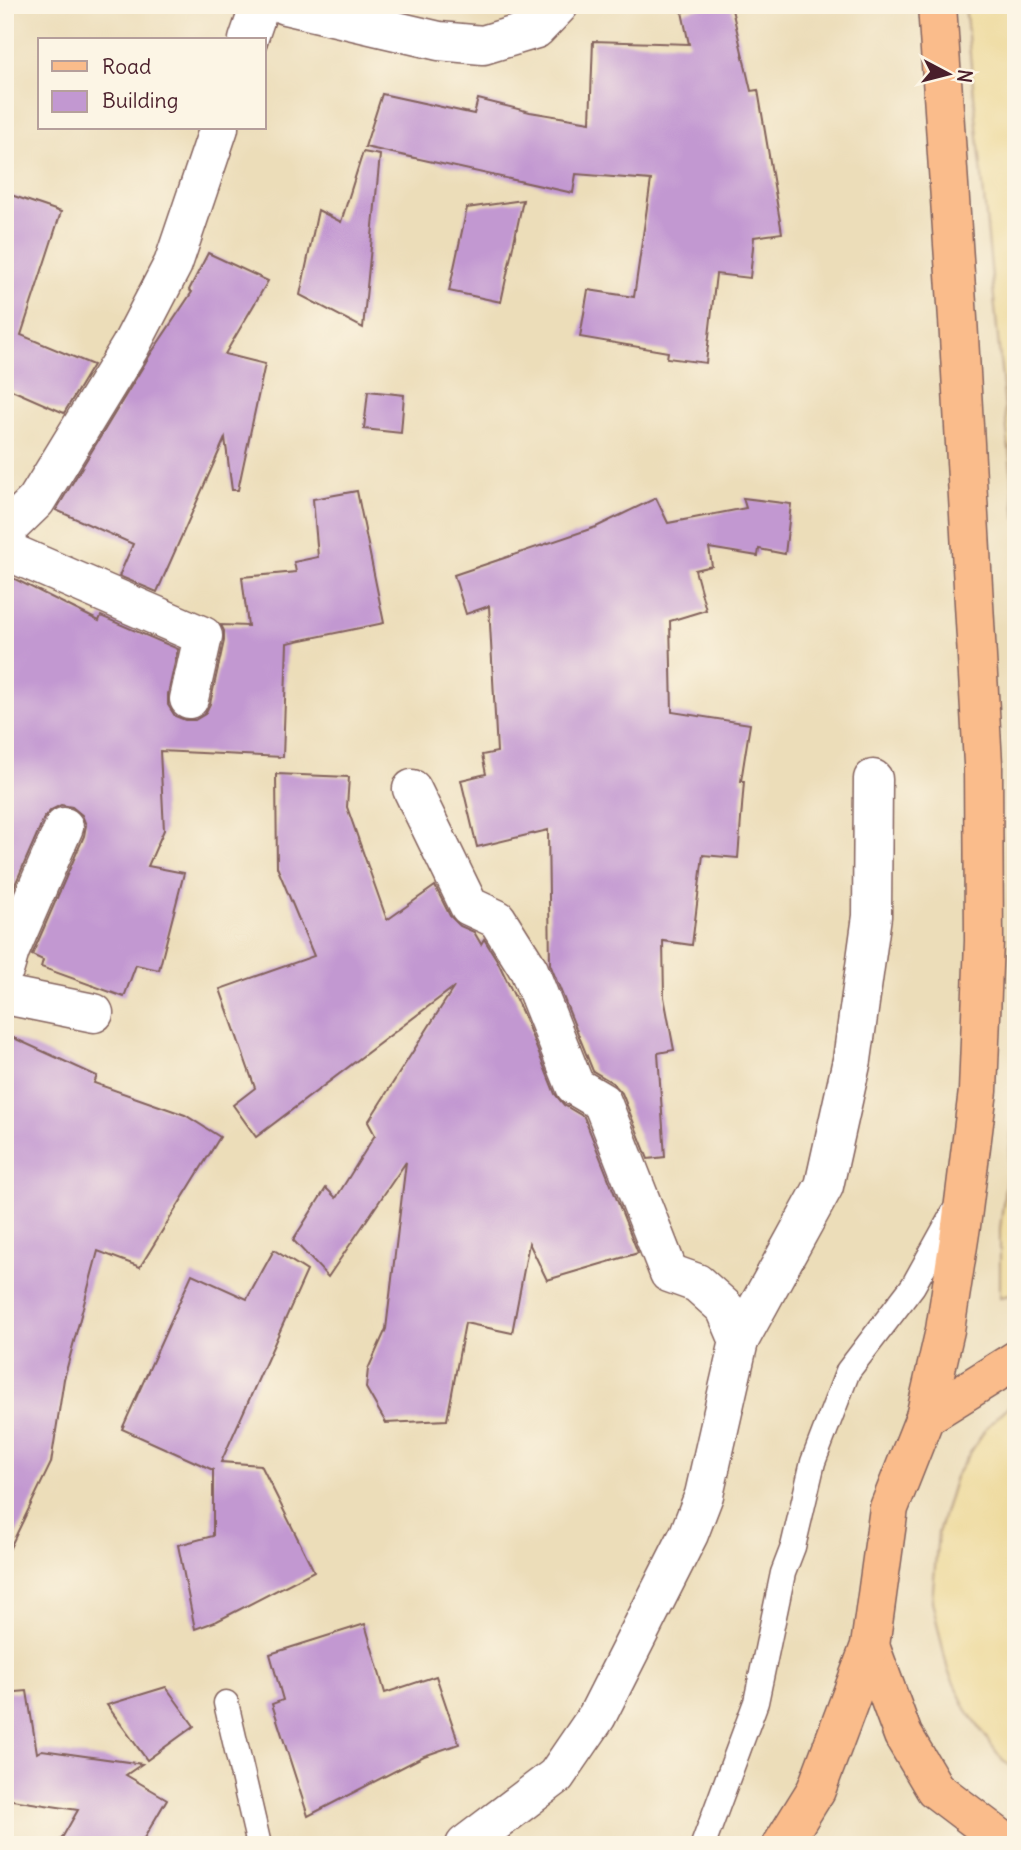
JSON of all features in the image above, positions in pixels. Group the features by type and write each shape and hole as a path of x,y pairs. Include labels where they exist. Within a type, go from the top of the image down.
{"main road":[{"path":"782,1845 816,1790 870,1646 888,1508 925,1418 945,1330 978,1091 984,941 983,764 937,5"},
{"path":"925,1418 1016,1360"},
{"path":"870,1646 903,1735 935,1789 1009,1845"}],"street":[{"path":"249,38 260,5"},
{"path":"285,5 439,40 483,45 537,29 559,5"},
{"path":"5,531 36,501 130,347 173,264 218,130"},
{"path":"5,550 203,636 188,699"},
{"path":"465,1845 556,1776 597,1716 689,1534 704,1496 739,1341 824,1186 852,1060 872,916 873,779"},
{"path":"412,789 469,906 497,919 529,970 575,1086 602,1102 669,1273 698,1283 725,1308 739,1341"},
{"path":"5,968 64,827"},
{"path":"5,995 94,1013"}],"lane":[{"path":"703,1845 756,1702 783,1573 793,1547 813,1462 848,1371 913,1286 965,1191"},
{"path":"226,1703 259,1845"}],"sand":[{"path":"965,5 1016,5 1016,520"},
{"path":"1016,1097 1016,1292 1000,1298 1000,1229"},
{"path":"1016,1399 1016,1769 1003,1761 966,1709 948,1671 932,1601 938,1533 955,1477 986,1428"}],"building":[{"path":"711,5 731,5 751,91 758,90 782,233 754,237 750,278 716,274 706,363 667,358 668,352 580,337 588,290 634,297 651,180 576,174 573,193 365,147 382,94 474,114 478,99 530,112 590,122 593,41 689,44 682,12"},
{"path":"363,152 380,155 363,328 300,295 318,210 341,222"},
{"path":"5,193 61,212 21,335 93,365 64,413 5,387"},
{"path":"523,200 501,302 449,291 467,208"},
{"path":"208,253 268,281 225,354 265,364 238,490 232,490 225,438 157,592 119,576 133,544 56,510 150,355 192,292 189,290"},
{"path":"368,391 404,395 401,433 364,429"},
{"path":"357,491 384,623 287,643 283,757 160,751 164,830 148,866 184,873 159,970 136,965 124,997 41,967 43,960 32,955 84,836 86,825 82,815 72,807 61,805 51,810 44,818 8,901 5,900 5,574 99,621 101,616 178,649 168,705 175,716 195,720 205,714 210,704 224,641 221,625 248,626 242,577 296,572 294,562 318,557 313,499"},
{"path":"656,498 668,523 746,508 743,498 791,504 785,554 759,549 758,556 709,548 712,566 695,570 706,610 670,621 672,712 750,724 741,781 744,781 738,858 703,855 692,945 663,941 664,997 674,1050 658,1053 665,1157 648,1159 622,1093 613,1083 593,1071 550,964 548,830 477,847 461,780 486,774 482,755 497,752 489,606 466,614 454,575 596,527"},
{"path":"276,774 349,777 347,807 387,920 435,886 450,916 460,926 474,932 481,944 484,939 523,1014 555,1094 564,1105 584,1117 638,1253 547,1280 529,1243 512,1333 465,1323 447,1420 386,1423 366,1388 368,1369 386,1329 406,1162 328,1277 293,1240 326,1188 336,1198 375,1135 368,1122 454,987 256,1137 233,1105 255,1088 220,989 314,956 277,867"},
{"path":"5,1034 97,1076 94,1083 185,1115 220,1137 140,1267 98,1251 64,1379 51,1463 5,1558"},
{"path":"274,1250 307,1271 221,1462 261,1465 314,1571 217,1621 195,1629 178,1545 213,1536 213,1470 122,1429 192,1274 247,1299"},
{"path":"365,1624 385,1693 436,1676 459,1744 424,1756 308,1816 272,1704 283,1700 270,1654"},
{"path":"166,1687 194,1726 147,1760 107,1705"},
{"path":"27,1691 37,1753 42,1750 142,1764 126,1775 167,1799 140,1845 58,1845 78,1810 5,1799 5,1693"}]}
